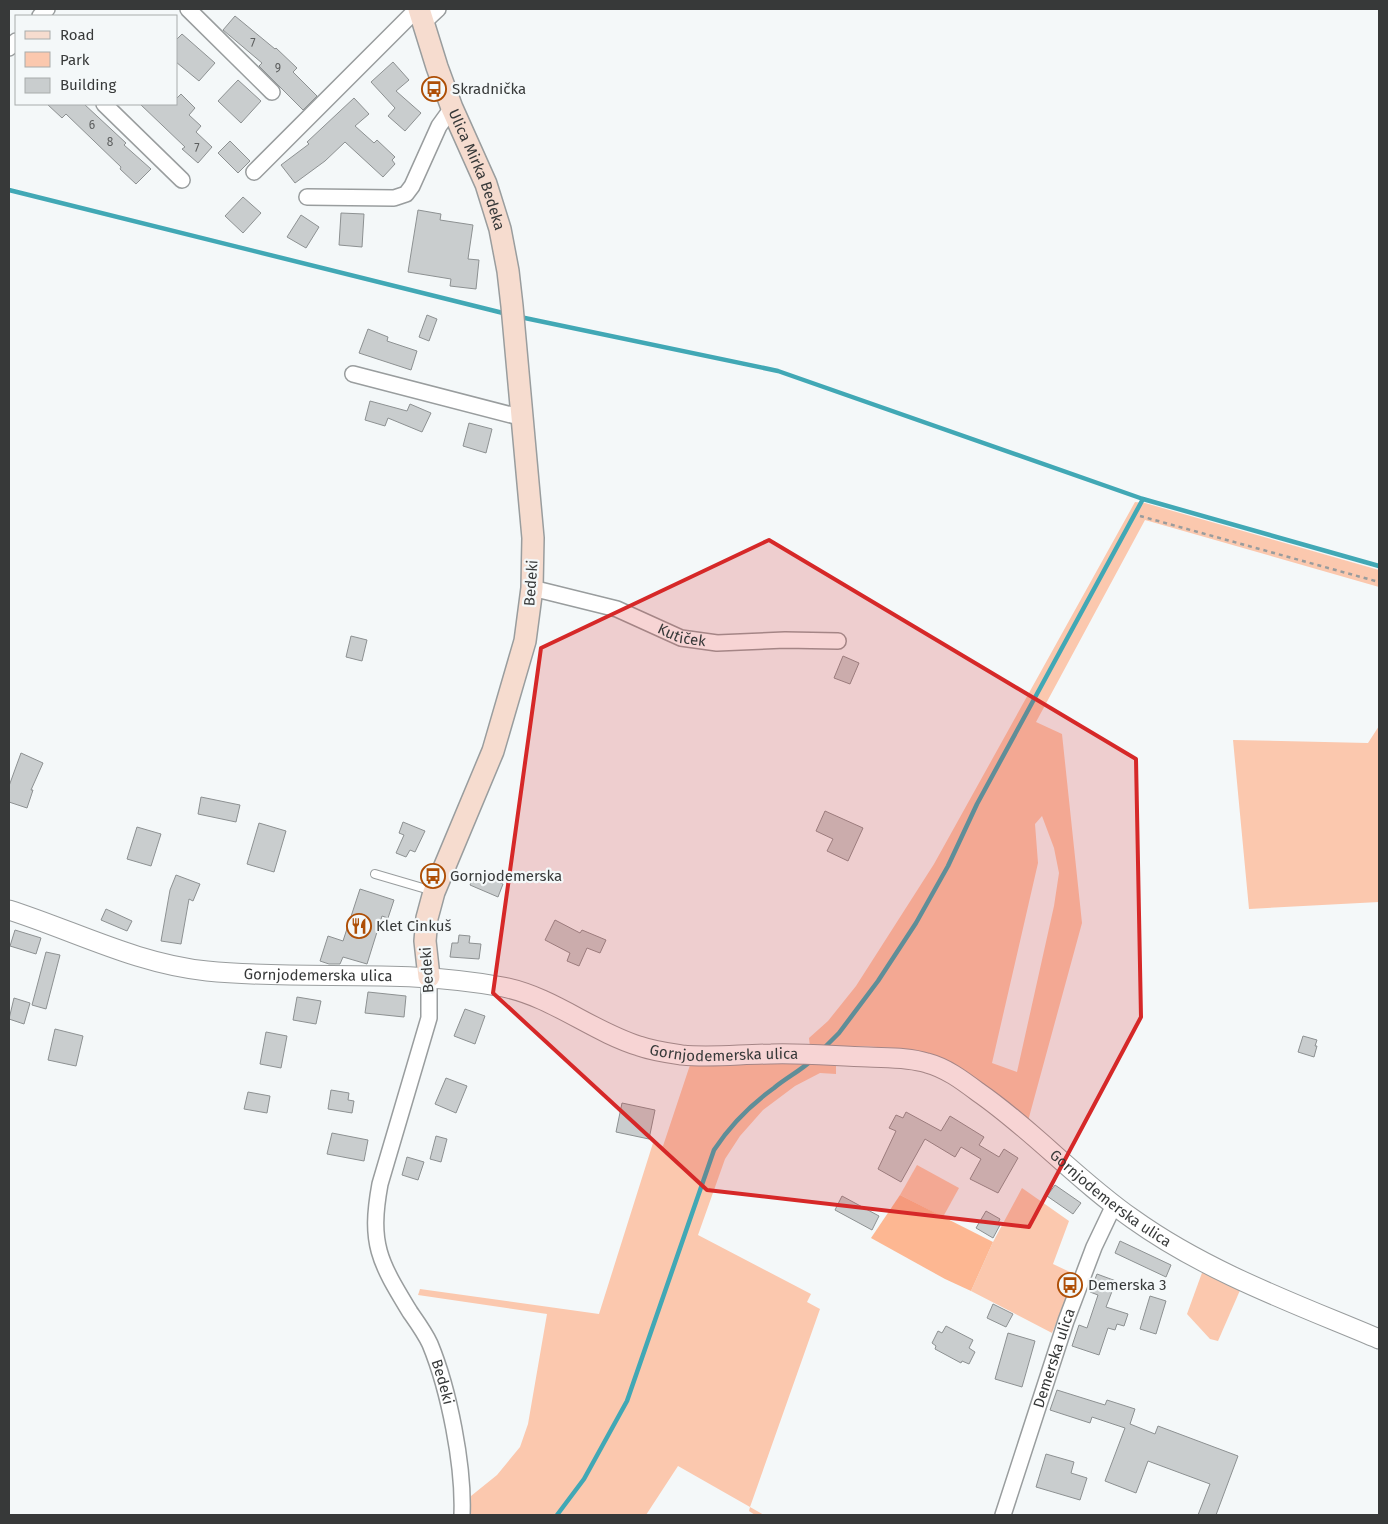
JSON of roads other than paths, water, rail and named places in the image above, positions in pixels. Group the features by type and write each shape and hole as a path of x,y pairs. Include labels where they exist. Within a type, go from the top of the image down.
{"main road":[{"name":"Ulica Mirka Bedeka","path":"424,12 437,67 452,108 486,184 500,229 508,271 513,314"},
{"name":"Bedeki","path":"429,977 425,930 434,892 493,751 525,640 532,588 533,538 513,314"}],"street":[{"path":"188,9 272,92"},
{"path":"254,172 424,12"},
{"path":"105,105 182,180"},
{"path":"307,197 394,198 406,194 412,186 439,126 452,108"},
{"path":"353,374 523,418"},
{"name":"Kutiček","path":"532,588 617,609 680,638 717,643 785,640 838,641"},
{"name":"Gornjodemerska ulica","path":"9,910 44,921 129,955 204,971 297,975 429,977 503,987 524,992 548,1002 618,1038 658,1052 687,1056 806,1053 902,1058 927,1062 943,1069 994,1103 1114,1206 1161,1238 1252,1285 1379,1340"},
{"name":"Bedeki","path":"429,977 429,1018 380,1184 374,1226 377,1246 383,1265 429,1343 444,1386 459,1460 463,1493 462,1515"},
{"name":"Demerska ulica","path":"1003,1515 1066,1321 1094,1247 1114,1206"}],"lane":[{"path":"375,874 434,892"}],"waterway":[{"path":"9,190 507,314"},
{"path":"520,317 778,371 1143,499 1379,566"},
{"path":"823,1049 839,1033 878,981 916,923 948,866 977,804 1143,499"},
{"path":"557,1515 584,1479 627,1401 714,1150 727,1132 749,1109 812,1060"}],"place":[{"name":"Skradnička","path":"434,89"},
{"name":"Gornjodemerska","path":"433,876"},
{"name":"Klet Cinkuš","path":"359,926"},
{"name":"Demerska 3","path":"1070,1285"}]}
